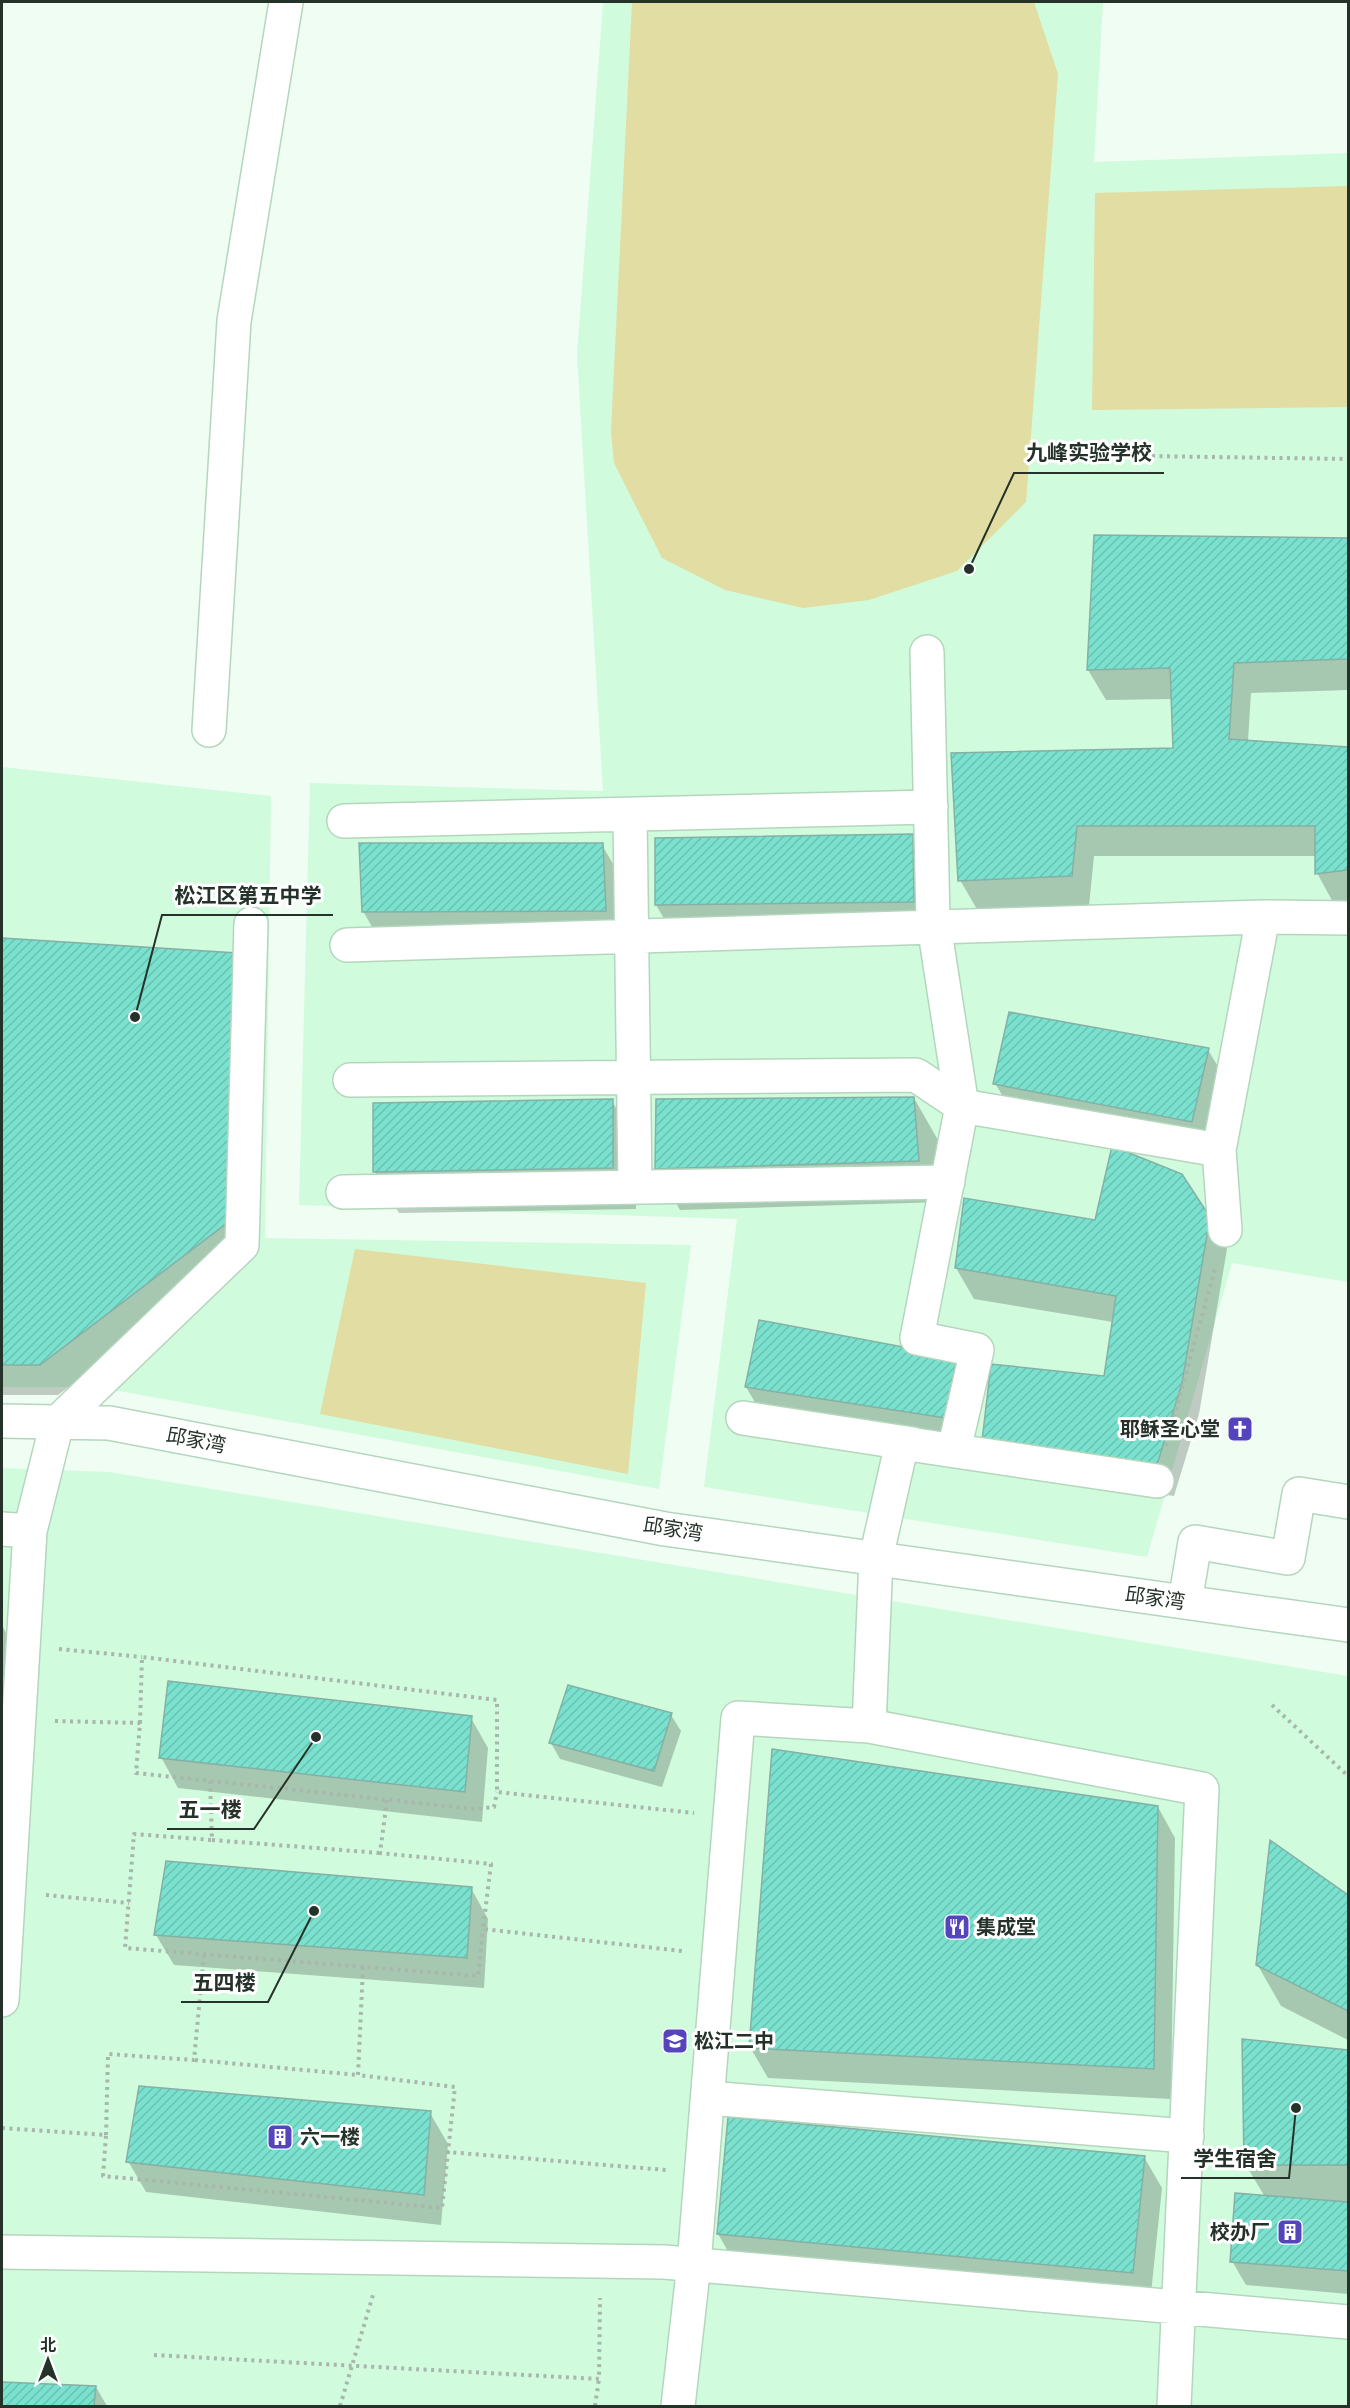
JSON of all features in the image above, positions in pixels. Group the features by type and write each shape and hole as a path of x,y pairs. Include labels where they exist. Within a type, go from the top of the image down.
{"street":[{"path":"209,730 234,321 286,2"},
{"path":"927,652 934,927 962,1106 917,1338 977,1350 954,1450"},
{"path":"344,821 931,807"},
{"path":"630,815 635,1187"},
{"path":"1225,1230 1219,1150 1263,916"},
{"path":"347,945 1263,916 1348,918"},
{"path":"2,2000 8,1892 7,1837 19,1719 23,1646 16,1530 57,1423 242,1245 251,924"},
{"path":"350,1080 916,1075 962,1106 1219,1150"},
{"path":"343,1192 948,1182"},
{"path":"743,1418 1157,1481"},
{"name":"邱家湾","path":"2,1421 109,1423 665,1529 1348,1625"},
{"path":"869,1726 876,1558 902,1443 913,1444"},
{"path":"1185,1602 1195,1542 1288,1558 1299,1494 1348,1502"},
{"path":"678,2406 702,2173 738,1718 869,1726 1202,1789 1174,2406"},
{"path":"708,2098 1186,2136"},
{"path":"2,2252 694,2264 1348,2322"}],"path":[{"path":"1077,454 1348,459"},
{"path":"1157,1481 1225,1230"},
{"path":"23,1646 142,1657 497,1701 497,1792 494,1807 474,1809 136,1773 142,1657"},
{"path":"1272,1705 1348,1776"},
{"path":"19,1719 140,1723"},
{"path":"210,1781 212,1840"},
{"path":"497,1792 730,1817"},
{"path":"380,1853 387,1800"},
{"path":"134,1834 212,1840 491,1864 478,1976 124,1948 134,1834"},
{"path":"8,1892 129,1903"},
{"path":"483,1929 719,1955"},
{"path":"194,2060 204,1954"},
{"path":"358,2076 363,1967"},
{"path":"108,2054 358,2076 455,2087 442,2208 103,2176 108,2054"},
{"path":"2,2128 106,2135"},
{"path":"448,2152 702,2173"},
{"path":"340,2406 384,2258"},
{"path":"596,2406 599,2379 601,2261"},
{"path":"154,2355 599,2379"}],"shaded area":[{"path":"603,2 1103,2 1094,162 1348,153 1348,1282 1232,1263 1147,1557 704,1487 737,1219 299,1205 310,783 603,791 577,355"},
{"path":"632,2 1034,2 1058,74 1026,502 957,571 869,600 803,608 725,590 662,558 614,463 611,431"},
{"path":"1348,186 1348,407 1092,410 1095,193"},
{"path":"2,767 271,796 265,1238 691,1245 659,1489 97,1387 2,1387"},
{"path":"355,1249 646,1283 628,1474 320,1414"},
{"name":"松江二中","path":"2,1468 109,1472 1348,1676 1348,2406 2,2406"}],"building":[{"path":"1094,535 1348,538 1348,659 1234,663 1229,739 1348,747 1348,870 1315,874 1315,826 1077,826 1072,876 958,881 951,753 1173,748 1170,668 1087,670"},
{"path":"913,834 914,902 655,905 655,838"},
{"path":"359,843 603,843 606,911 362,912"},
{"path":"2,938 237,953 231,1220 40,1365 2,1365"},
{"path":"1009,1012 1209,1048 1192,1122 993,1084"},
{"path":"914,1097 919,1161 655,1169 656,1099"},
{"path":"613,1099 613,1168 373,1172 373,1103"},
{"path":"1112,1146 1182,1174 1210,1217 1182,1383 1157,1465 982,1441 991,1364 1104,1376 1116,1296 955,1268 964,1198 1095,1220"},
{"path":"759,1320 957,1357 945,1418 745,1387"},
{"path":"168,1681 472,1716 465,1792 159,1758"},
{"path":"568,1685 672,1713 654,1771 549,1743"},
{"name":"集成堂","path":"772,1749 1158,1806 1154,2069 749,2048"},
{"path":"1270,1840 1348,1895 1348,2011 1256,1965"},
{"path":"166,1861 472,1887 467,1958 154,1935"},
{"path":"1242,2039 1348,2050 1348,2165 1244,2165"},
{"name":"六一楼","path":"139,2086 431,2111 424,2195 126,2162"},
{"path":"728,2117 1145,2156 1133,2273 717,2234"},
{"name":"校办厂","path":"1235,2193 1348,2202 1348,2271 1230,2262"},
{"path":"2,2382 96,2386 94,2406 2,2406"}],"place":[{"name":"九峰实验学校","path":"969,569"},
{"name":"松江区第五中学","path":"135,1017"},
{"name":"耶稣圣心堂","path":"1240,1429"},
{"name":"五一楼","path":"316,1737"},
{"name":"五四楼","path":"314,1911"},
{"name":"集成堂","path":"957,1927"},
{"name":"松江二中","path":"675,2041"},
{"name":"学生宿舍","path":"1296,2108"},
{"name":"六一楼","path":"280,2137"},
{"name":"校办厂","path":"1290,2232"}]}
